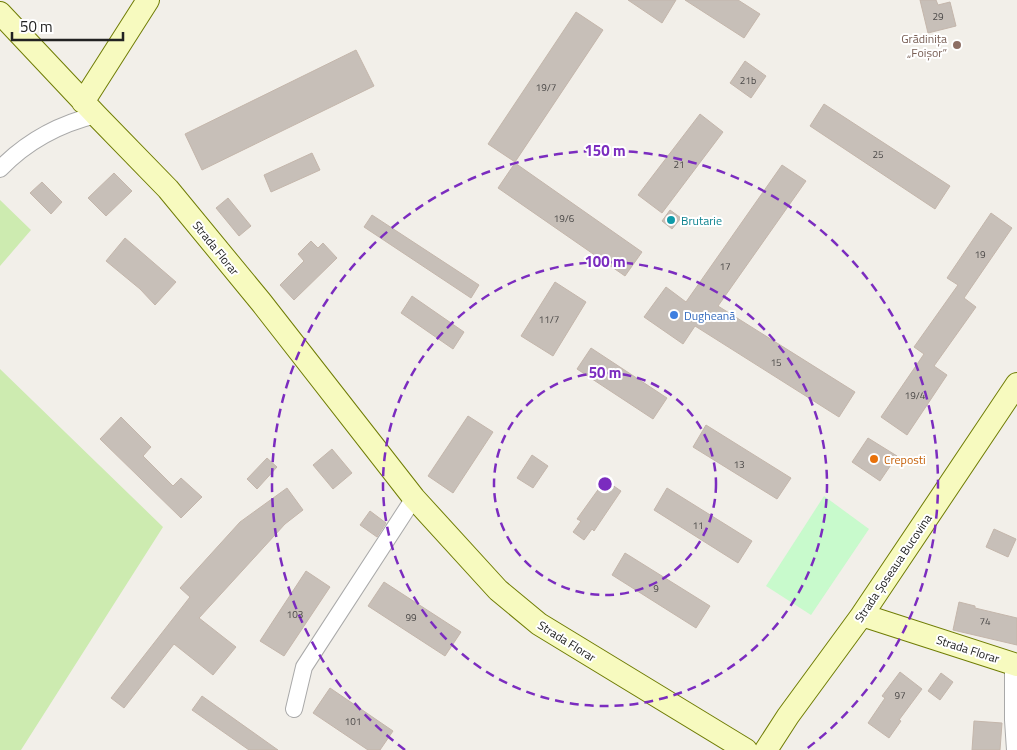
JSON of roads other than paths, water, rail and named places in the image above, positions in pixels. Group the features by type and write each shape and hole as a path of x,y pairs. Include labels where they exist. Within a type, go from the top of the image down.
{"street":[{"path":"0,169 12,156 33,141 90,109 148,0"},
{"name":"Strada Florar","path":"0,13 168,189 261,302 414,498 498,590 539,624 746,750"},
{"name":"Strada Șoseaua Bucovina","path":"766,750 788,716 862,615 1017,384"},
{"path":"294,709 304,667 414,498"},
{"name":"Strada Florar","path":"862,615 1015,664"},
{"path":"1015,664 1013,720 1015,750"}],"place":[{"name":"Grădinița „Foișor”","path":"957,45"},
{"name":"Brutarie","path":"671,220"},
{"name":"Dugheană","path":"674,315"},
{"name":"Creposti","path":"874,459"}]}
